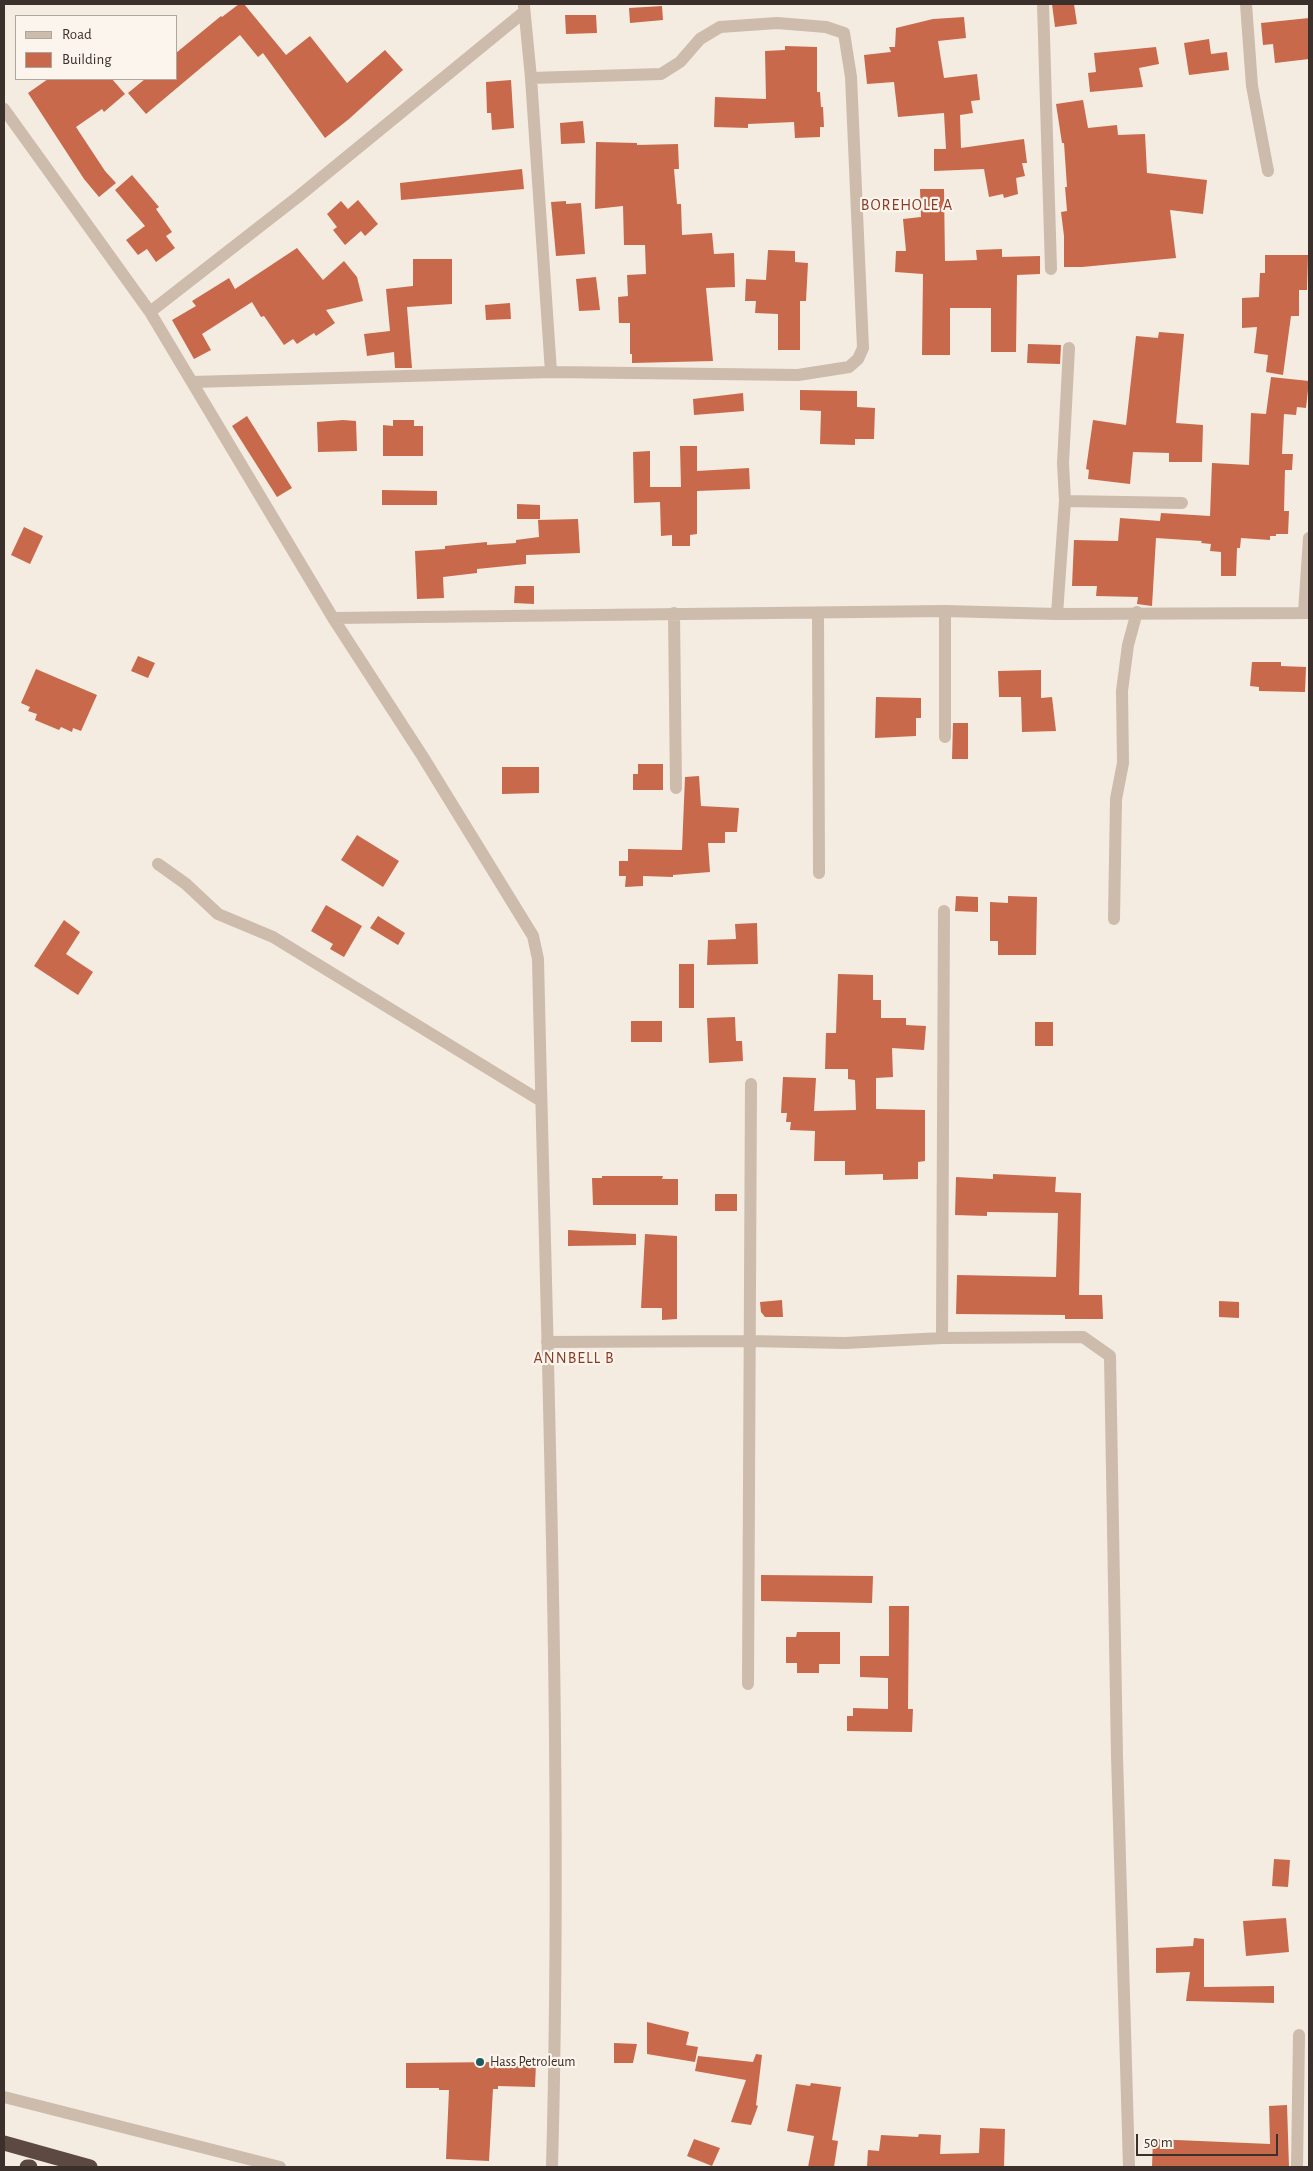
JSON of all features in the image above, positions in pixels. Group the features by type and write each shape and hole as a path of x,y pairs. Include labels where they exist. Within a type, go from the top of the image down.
{"highway":[{"path":"4,2143 90,2167"}],"street":[{"path":"1043,4 1051,269"},
{"path":"1246,4 1252,86 1268,171"},
{"path":"524,8 531,78 551,372"},
{"path":"150,312 299,196 524,8"},
{"path":"192,382 551,372 798,375 849,367 858,359 864,348 850,78 844,33 826,27 778,23 720,27 700,39 680,62 660,74 531,78"},
{"path":"4,109 150,312 333,618 533,936 538,959 556,1791 556,2016 552,2167"},
{"path":"1057,614 1065,501 1063,463 1069,348"},
{"path":"1065,501 1182,503"},
{"path":"333,618 945,611 1057,614 1137,612 1307,613 1309,538"},
{"path":"945,611 945,737"},
{"path":"1114,919 1116,799 1123,763 1122,691 1128,645 1137,612"},
{"path":"818,613 819,872"},
{"path":"674,614 676,788"},
{"path":"158,864 186,884 218,914 273,937 541,1101"},
{"path":"942,1338 944,911"},
{"path":"748,1684 752,1084"},
{"path":"547,1342 749,1341 845,1343 942,1338 1082,1337 1110,1356 1116,1746 1129,2167"},
{"path":"1297,2167 1299,2035"},
{"path":"4,2097 280,2167"}],"building":[{"path":"239,4 244,4 286,55 310,36 347,83 385,50 403,70 325,138 263,53 258,57 240,35 146,114 128,93 144,80 178,80 178,51"},
{"path":"1052,4 1074,4 1077,24 1055,27"},
{"path":"662,6 663,20 630,23 629,8"},
{"path":"565,15 596,15 597,33 566,34"},
{"path":"964,17 966,38 938,41 944,78 977,74 980,100 971,101 973,113 960,115 961,148 1024,139 1027,163 1022,163 1025,176 1016,178 1018,194 1004,198 1003,194 989,197 984,169 934,171 934,149 946,149 944,113 898,117 894,82 867,84 864,55 891,52 889,47 895,47 896,28 933,19"},
{"path":"1309,18 1309,59 1275,63 1273,44 1263,45 1261,23"},
{"path":"1209,39 1211,54 1227,52 1229,70 1189,75 1184,43"},
{"path":"785,46 817,47 817,92 820,92 821,107 823,107 824,127 820,127 820,137 795,138 794,122 748,124 748,128 714,127 715,97 766,99 765,51 785,50"},
{"path":"1156,47 1159,64 1139,68 1143,87 1090,92 1088,73 1096,72 1094,53"},
{"path":"47,80 113,80 125,94 104,112 102,109 76,127 105,171 116,183 99,197 84,179 28,93"},
{"path":"511,80 514,128 492,130 491,113 487,113 486,82"},
{"path":"1083,100 1088,128 1117,125 1118,135 1145,134 1147,173 1207,180 1203,214 1170,210 1176,258 1064,267 1064,236 1061,212 1067,211 1065,187 1067,187 1064,143 1062,143 1056,104"},
{"path":"583,121 585,143 561,144 560,123"},
{"path":"596,142 637,143 637,145 678,144 679,169 674,169 677,204 681,204 682,235 712,233 714,254 734,253 735,287 706,288 713,361 632,363 632,354 630,354 630,323 619,323 618,297 628,296 627,275 646,274 645,245 624,245 623,206 595,209"},
{"path":"522,169 524,189 401,200 400,183"},
{"path":"132,175 159,207 156,209 172,232 166,236 175,248 156,262 147,249 138,255 126,240 145,226 115,190"},
{"path":"920,189 944,189 945,261 977,260 976,250 1002,249 1002,257 1040,256 1040,274 1017,275 1016,352 991,352 991,308 950,308 950,355 922,355 923,274 895,272 896,251 906,251 903,219 921,217"},
{"path":"358,200 378,224 365,236 361,231 345,245 333,230 337,227 327,214 341,201 348,209"},
{"path":"566,201 566,204 581,203 585,254 556,256 551,202"},
{"path":"297,248 323,280 344,261 357,277 363,301 326,310 335,323 316,336 314,333 297,344 293,339 284,345 264,316 261,317 252,302 202,334 211,350 194,359 172,320 196,306 192,301 229,278 235,289"},
{"path":"768,250 795,251 795,262 808,263 806,301 800,301 800,350 778,350 778,314 755,313 756,301 745,301 746,279 766,280"},
{"path":"1265,255 1308,255 1307,290 1299,290 1299,316 1291,316 1283,375 1266,372 1268,355 1254,353 1257,327 1242,328 1242,298 1259,297 1260,273 1265,273"},
{"path":"413,259 452,259 452,304 407,307 412,368 395,368 394,352 367,356 364,334 390,331 386,289 413,286"},
{"path":"596,277 600,310 579,311 576,279"},
{"path":"510,303 511,319 486,320 485,305"},
{"path":"1159,332 1184,334 1176,423 1203,425 1202,462 1169,462 1169,453 1133,452 1130,484 1088,479 1089,470 1086,469 1093,420 1126,425 1136,336 1158,338"},
{"path":"1028,344 1061,345 1060,364 1027,363"},
{"path":"1271,377 1309,381 1306,408 1297,407 1296,415 1284,414 1282,454 1293,454 1292,470 1285,470 1284,511 1289,511 1288,534 1270,536 1270,540 1241,538 1240,548 1237,548 1236,576 1221,576 1221,552 1210,551 1211,544 1201,543 1202,541 1156,538 1152,606 1137,604 1138,597 1096,596 1097,586 1072,586 1074,540 1118,541 1120,518 1160,521 1161,513 1210,516 1212,463 1249,465 1251,413 1266,414"},
{"path":"800,390 857,391 857,407 875,408 874,439 855,439 855,445 820,444 821,411 800,410"},
{"path":"743,393 744,411 694,415 693,399"},
{"path":"247,416 292,488 277,497 232,426"},
{"path":"393,420 414,420 414,426 423,426 423,456 383,456 383,425 393,426"},
{"path":"356,421 357,451 318,452 317,422"},
{"path":"680,446 697,446 697,471 749,468 750,489 697,491 697,534 690,535 690,546 672,546 672,535 661,536 660,502 634,503 633,452 650,451 650,487 681,487"},
{"path":"382,490 437,491 437,505 382,505"},
{"path":"517,504 540,505 540,519 517,519"},
{"path":"578,519 580,553 526,555 526,564 477,569 477,573 443,577 444,598 417,599 415,551 445,549 445,546 487,542 487,545 516,543 516,540 539,537 538,520"},
{"path":"24,527 43,536 30,564 11,555"},
{"path":"515,586 534,586 534,604 514,603"},
{"path":"138,656 155,663 148,678 131,671"},
{"path":"1252,662 1281,662 1281,666 1306,667 1305,692 1259,691 1259,687 1250,686"},
{"path":"36,669 97,695 81,731 73,728 72,732 61,727 59,730 35,720 37,714 28,711 30,707 21,703"},
{"path":"1041,670 1041,698 1052,697 1056,731 1022,732 1021,697 999,697 998,671"},
{"path":"876,697 921,698 921,718 916,718 916,736 875,738"},
{"path":"953,723 968,723 968,759 952,759"},
{"path":"638,764 663,764 663,790 633,790 633,774 638,774"},
{"path":"502,767 539,767 539,793 502,794"},
{"path":"699,776 701,806 739,808 737,832 725,832 725,843 708,843 710,872 673,875 673,877 643,876 643,886 625,887 626,876 619,876 619,861 628,861 628,849 682,850 685,777"},
{"path":"357,835 399,861 383,887 341,860"},
{"path":"956,896 978,897 978,912 955,911"},
{"path":"1008,896 1037,897 1036,955 998,955 998,941 990,941 990,902 1008,903"},
{"path":"326,905 362,926 344,957 330,949 333,944 311,931"},
{"path":"378,916 405,933 398,945 370,928"},
{"path":"64,920 80,932 66,954 93,972 78,995 34,966"},
{"path":"757,923 758,964 707,965 708,940 736,939 735,924"},
{"path":"679,964 694,964 694,1008 679,1008"},
{"path":"838,974 873,975 873,1000 881,1000 881,1018 906,1018 906,1025 926,1026 924,1050 892,1048 893,1077 876,1078 876,1109 925,1110 925,1161 918,1162 918,1179 883,1180 883,1174 845,1175 845,1161 814,1161 815,1131 790,1130 791,1122 786,1122 787,1113 781,1113 783,1077 816,1078 814,1111 856,1110 855,1080 848,1079 848,1069 825,1069 826,1033 836,1033"},
{"path":"735,1017 736,1041 742,1041 743,1061 709,1063 707,1018"},
{"path":"631,1021 662,1021 662,1042 631,1042"},
{"path":"1035,1022 1053,1022 1053,1046 1035,1046"},
{"path":"993,1174 1056,1177 1055,1192 1081,1193 1079,1295 1102,1295 1103,1319 1065,1319 1065,1315 956,1314 957,1275 1056,1277 1058,1213 987,1212 987,1216 955,1215 956,1177 993,1179"},
{"path":"602,1176 663,1176 662,1179 678,1179 678,1205 593,1205 592,1178 602,1178"},
{"path":"715,1194 737,1194 737,1211 715,1211"},
{"path":"568,1230 636,1234 636,1245 568,1246"},
{"path":"645,1234 677,1236 677,1319 662,1320 662,1308 641,1308"},
{"path":"782,1300 783,1317 765,1317 761,1312 760,1302"},
{"path":"1219,1301 1239,1302 1239,1318 1219,1317"},
{"path":"761,1575 873,1576 872,1603 761,1601"},
{"path":"889,1606 909,1606 908,1709 913,1709 912,1732 847,1731 847,1716 853,1716 853,1708 888,1709 888,1678 860,1677 860,1656 889,1656"},
{"path":"797,1632 840,1632 840,1664 819,1664 819,1673 797,1673 797,1663 786,1663 786,1637 796,1637"},
{"path":"1274,1859 1290,1860 1288,1887 1272,1886"},
{"path":"1286,1918 1289,1952 1246,1956 1243,1921"},
{"path":"1194,1938 1204,1939 1204,1987 1274,1986 1274,2003 1186,2001 1190,1972 1156,1973 1156,1948 1193,1946"},
{"path":"647,2022 689,2032 686,2045 698,2047 695,2062 647,2054"},
{"path":"614,2043 637,2044 633,2063 614,2063"},
{"path":"756,2054 762,2055 756,2105 758,2106 751,2125 731,2122 746,2080 695,2071 698,2056 753,2062"},
{"path":"406,2063 536,2063 535,2087 498,2086 498,2089 493,2089 489,2161 446,2159 449,2090 439,2090 439,2088 406,2088"},
{"path":"811,2083 841,2087 832,2140 838,2141 834,2167 808,2167 814,2136 787,2131 796,2084 810,2086"},
{"path":"1287,2105 1289,2167 1152,2167 1153,2139 1270,2144 1269,2106"},
{"path":"980,2128 1005,2129 1004,2167 867,2167 868,2150 879,2151 881,2135 918,2137 919,2134 941,2135 940,2154 979,2153"},
{"path":"694,2139 720,2148 712,2166 687,2156"}],"place":[{"name":"Hass Petroleum","path":"480,2062"}],"district":[{"name":"BOREHOLE A","path":"907,205"},
{"name":"ANNBELL B","path":"574,1358"}]}
